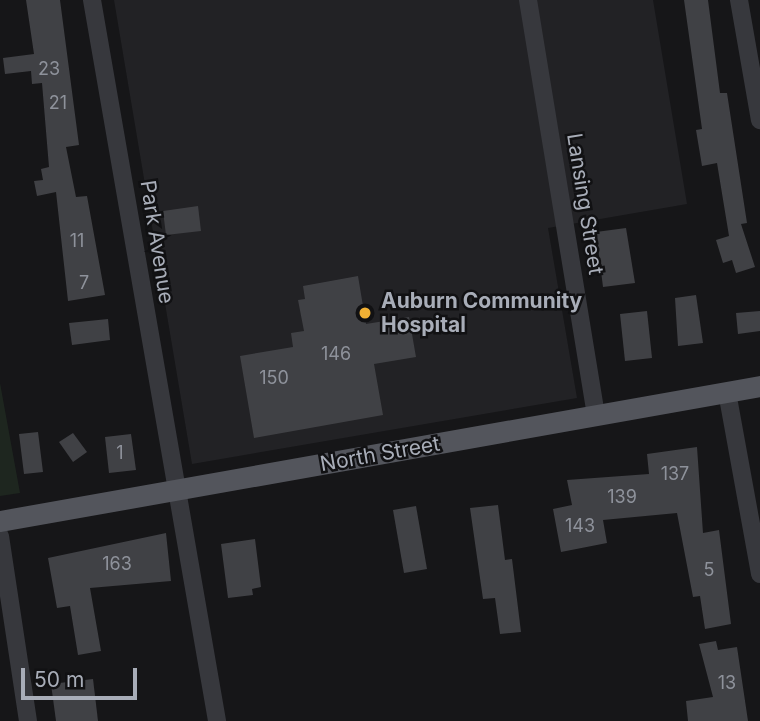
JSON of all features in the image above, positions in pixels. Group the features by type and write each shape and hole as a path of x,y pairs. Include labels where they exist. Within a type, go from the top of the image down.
{"main road":[{"name":"North Street","path":"0,522 760,386"}],"street":[{"name":"Park Avenue","path":"92,0 217,721"},
{"name":"Lansing Street","path":"528,0 596,415"},
{"path":"739,0 760,120"},
{"path":"727,392 760,574"},
{"path":"0,536 28,721"}],"shaded area":[{"name":"Auburn Community Hospital","path":"114,0 653,0 687,204 548,228 577,398 192,464"},
{"path":"0,383 20,493 0,496"}],"building":[{"path":"26,0 60,0 79,145 66,147 76,197 87,196 105,295 68,301 56,192 37,196 34,181 43,180 41,169 49,167 42,83 32,84 31,71 5,74 3,58 34,54"},
{"path":"684,0 708,0 720,93 727,93 747,223 741,224 755,267 736,273 732,260 723,263 716,240 729,236 717,163 702,166 696,130 702,129"},
{"path":"198,206 201,231 166,235 163,211"},
{"path":"626,228 635,283 603,287 596,232"},
{"path":"358,276 366,324 409,317 416,357 374,364 383,415 254,438 240,356 293,347 291,333 304,331 298,300 305,299 303,286"},
{"path":"696,295 703,343 678,346 675,298"},
{"path":"647,311 652,358 625,361 620,314"},
{"path":"760,311 760,331 738,334 736,313"},
{"path":"108,319 110,340 72,345 69,323"},
{"path":"38,432 43,472 24,474 19,434"},
{"path":"73,433 87,452 73,462 59,442"},
{"path":"131,434 136,470 109,473 105,437"},
{"path":"697,447 703,533 719,530 731,624 705,629 700,596 693,597 677,513 603,520 607,543 561,552 553,509 572,505 567,480 649,474 647,454"},
{"path":"498,505 505,560 512,559 521,632 500,634 495,598 483,599 470,508"},
{"path":"416,506 427,569 404,573 393,510"},
{"path":"166,533 171,581 90,588 101,651 78,655 70,606 57,608 48,558"},
{"path":"255,539 261,587 252,589 253,595 228,598 221,544"},
{"path":"716,641 718,650 737,647 748,721 688,721 686,701 713,697 699,644"},
{"path":"93,679 98,721 56,721 51,684"}],"place":[{"name":"Auburn Community Hospital","path":"365,313"}]}
